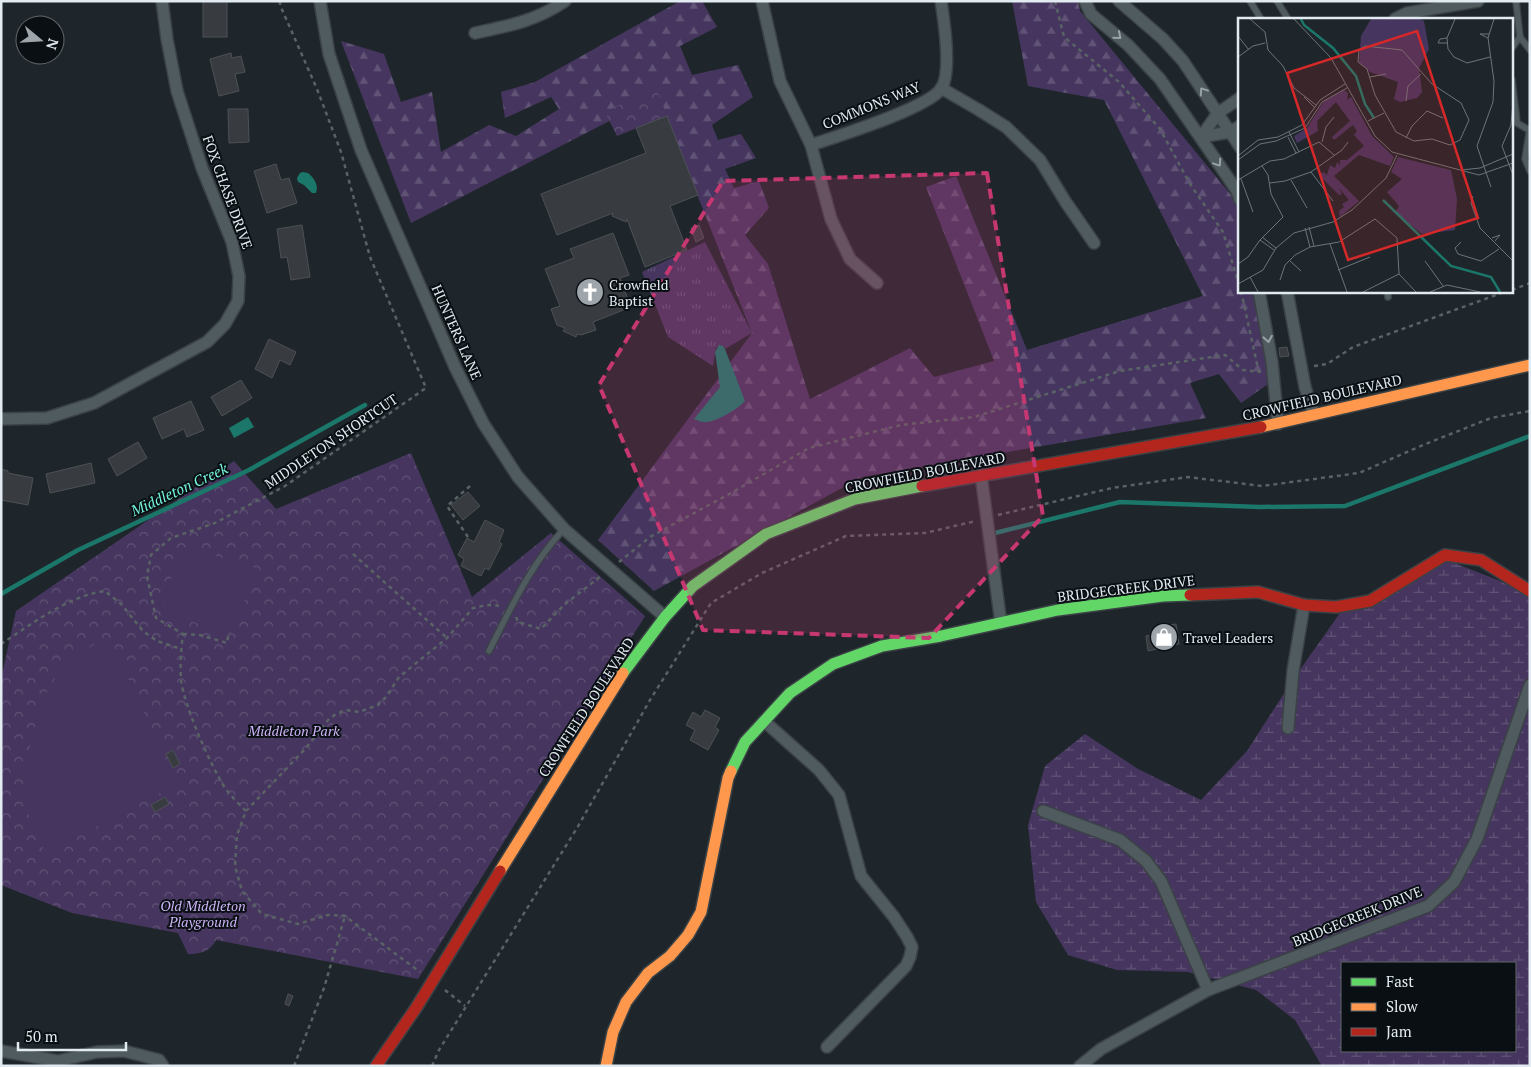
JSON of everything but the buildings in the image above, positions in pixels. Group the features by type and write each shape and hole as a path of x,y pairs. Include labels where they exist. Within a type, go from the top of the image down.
{"main road":[{"name":"CROWFIELD BOULEVARD","path":"376,1066 416,1008 625,669 665,616 693,586 766,534 855,499 981,475 1278,424 1530,365"},
{"name":"BRIDGECREEK DRIVE","path":"606,1066 613,1032 626,1002 648,973 670,956 688,935 700,912 707,887 716,832 728,778 745,742 790,693 833,664 882,646 942,636 1058,610 1163,596 1258,592 1304,605 1336,607 1370,601 1445,555 1481,560 1530,590"},
{"name":"CROWFIELD BOULEVARD","path":"392,1065 416,1008"}],"street":[{"name":"FOX CHASE DRIVE","path":"1,419 47,418 94,403 207,342 225,324 238,301 239,276 232,242 202,168 177,91 162,1"},
{"name":"HUNTERS LANE","path":"320,1 330,54 361,150 455,367 483,423 518,477 564,529 665,616"},
{"path":"475,33 517,25 555,8 565,1"},
{"path":"762,1 780,81 811,146 830,219 850,259 877,283"},
{"name":"COMMONS WAY","path":"811,146 924,103 941,88 946,68 946,30 941,1"},
{"path":"1085,1 1091,14 1128,45 1160,79 1238,194"},
{"path":"1119,1 1163,39 1183,61 1218,113 1235,129"},
{"path":"1397,18 1407,13 1436,5 1478,1"},
{"path":"941,88 1006,127 1040,160 1094,243"},
{"path":"1201,137 1218,113 1238,99"},
{"path":"1201,137 1235,129"},
{"path":"1259,292 1272,362 1278,424"},
{"path":"1287,292 1305,387 1314,416"},
{"path":"981,475 1002,623"},
{"path":"1288,728 1293,671 1304,605"},
{"name":"BRIDGECREEK DRIVE","path":"1080,1066 1100,1049 1208,990 1428,906 1454,882 1477,839 1530,685"},
{"path":"764,721 819,770 839,795 861,876 894,917 912,947 906,966 828,1047"},
{"path":"1043,811 1120,840 1146,861 1161,881 1208,990"},
{"path":"1,1051 58,1061 97,1052 124,1051 159,1060 163,1066"}],"lane":[{"path":"1250,1 1260,18"},
{"path":"1277,1 1287,18"},
{"path":"1516,1 1520,37 1530,50"},
{"path":"1514,45 1520,37"},
{"path":"1514,97 1517,123 1529,129 1525,158 1530,172"},
{"path":"489,651 511,606 539,558 564,529"}],"path":[{"name":"MIDDLETON SHORTCUT","path":"183,634 156,618 147,576 151,555 171,538 215,523 286,486 426,388 370,257 341,152 318,89 280,5 280,1"},
{"path":"1055,1 1064,37 1119,82 1160,129 1190,184 1223,232 1238,283"},
{"path":"1514,289 1530,283"},
{"path":"1240,292 1259,373"},
{"path":"468,537 447,506 470,486"},
{"path":"352,554 447,638"},
{"path":"1,644 43,616 90,593 105,592 121,604 143,631 157,641 181,649"},
{"path":"229,632 227,643 200,635 183,634 181,682 190,713 208,755 225,788 246,811 237,835 235,866 242,891 262,914 298,924 328,915 345,916 465,1006"},
{"path":"294,1066 324,988 345,916"}],"highlighted area":[{"path":"987,173 1043,516 929,638 703,630 599,385 723,181"}],"green space":[{"path":"680,1 702,1 717,27 680,46 692,75 738,65 753,97 712,125 718,140 741,134 756,158 725,169 734,188 759,181 769,208 745,235 768,264 810,399 910,348 934,377 994,361 926,187 956,176 1027,350 1203,296 1104,100 1028,86 1012,1 1078,1 1080,11 1236,201 1238,210 1238,292 1254,292 1271,382 1241,403 1219,374 1190,383 1206,418 862,477 654,591 598,540 752,333 658,96 411,223 341,41 384,54 401,102 432,92 441,152 489,125 516,136 559,109 551,97 505,118 501,92 535,82"},
{"path":"656,87 667,116 617,136 605,112"},
{"path":"705,242 752,333 725,349 723,346 716,348 713,366 668,337 642,272"},
{"name":"Middleton Park","path":"411,453 472,597 551,533 645,616 418,979 216,940 204,952 188,954 178,933 72,913 1,885 1,679 16,611 234,461 276,509"},
{"path":"180,546 254,567 235,634 162,613"},
{"path":"1447,560 1500,581 1530,596 1530,1066 1322,1066 1295,1020 1256,990 1188,972 1117,970 1068,955 1036,902 1028,825 1045,766 1085,734 1138,769 1201,800 1247,751 1292,681 1340,613"},
{"path":"109,637 177,784 46,853 37,837 27,807 26,779 35,728 45,697 56,677 69,663"}],"shaded area":[{"path":"303,172 308,173 314,179 317,187 316,193 312,193 298,182 297,178"},
{"path":"719,345 725,349 745,401 721,417 702,422 694,419 720,387 715,352"},
{"path":"248,417 254,427 234,438 229,428"}],"waterway":[{"name":"Middleton Creek","path":"1,594 78,550 249,470 365,405"},
{"path":"991,534 1120,502 1260,507 1345,506 1530,436"}],"traffic: fast":[{"path":"623,673 665,617 693,586 766,534 855,499 922,486"},
{"path":"731,771 745,742 790,693 833,664 882,646 941,636 1058,610 1163,596 1190,595"}],"traffic: slow":[{"path":"1261,427 1530,365"},
{"path":"500,871 623,673"},
{"path":"606,1066 613,1032 626,1002 648,973 670,956 688,935 701,912 731,771"}],"traffic: jam":[{"path":"922,486 1261,427"},
{"path":"1190,595 1258,592 1304,605 1336,607 1370,601 1445,555 1481,560 1530,591"},
{"path":"376,1066 416,1008 500,871"}],"place":[{"name":"Crowfield Baptist","path":"590,292"},
{"name":"Travel Leaders","path":"1164,637"}],"park label":[{"name":"Old Middleton Playground","path":"203,914"}]}
